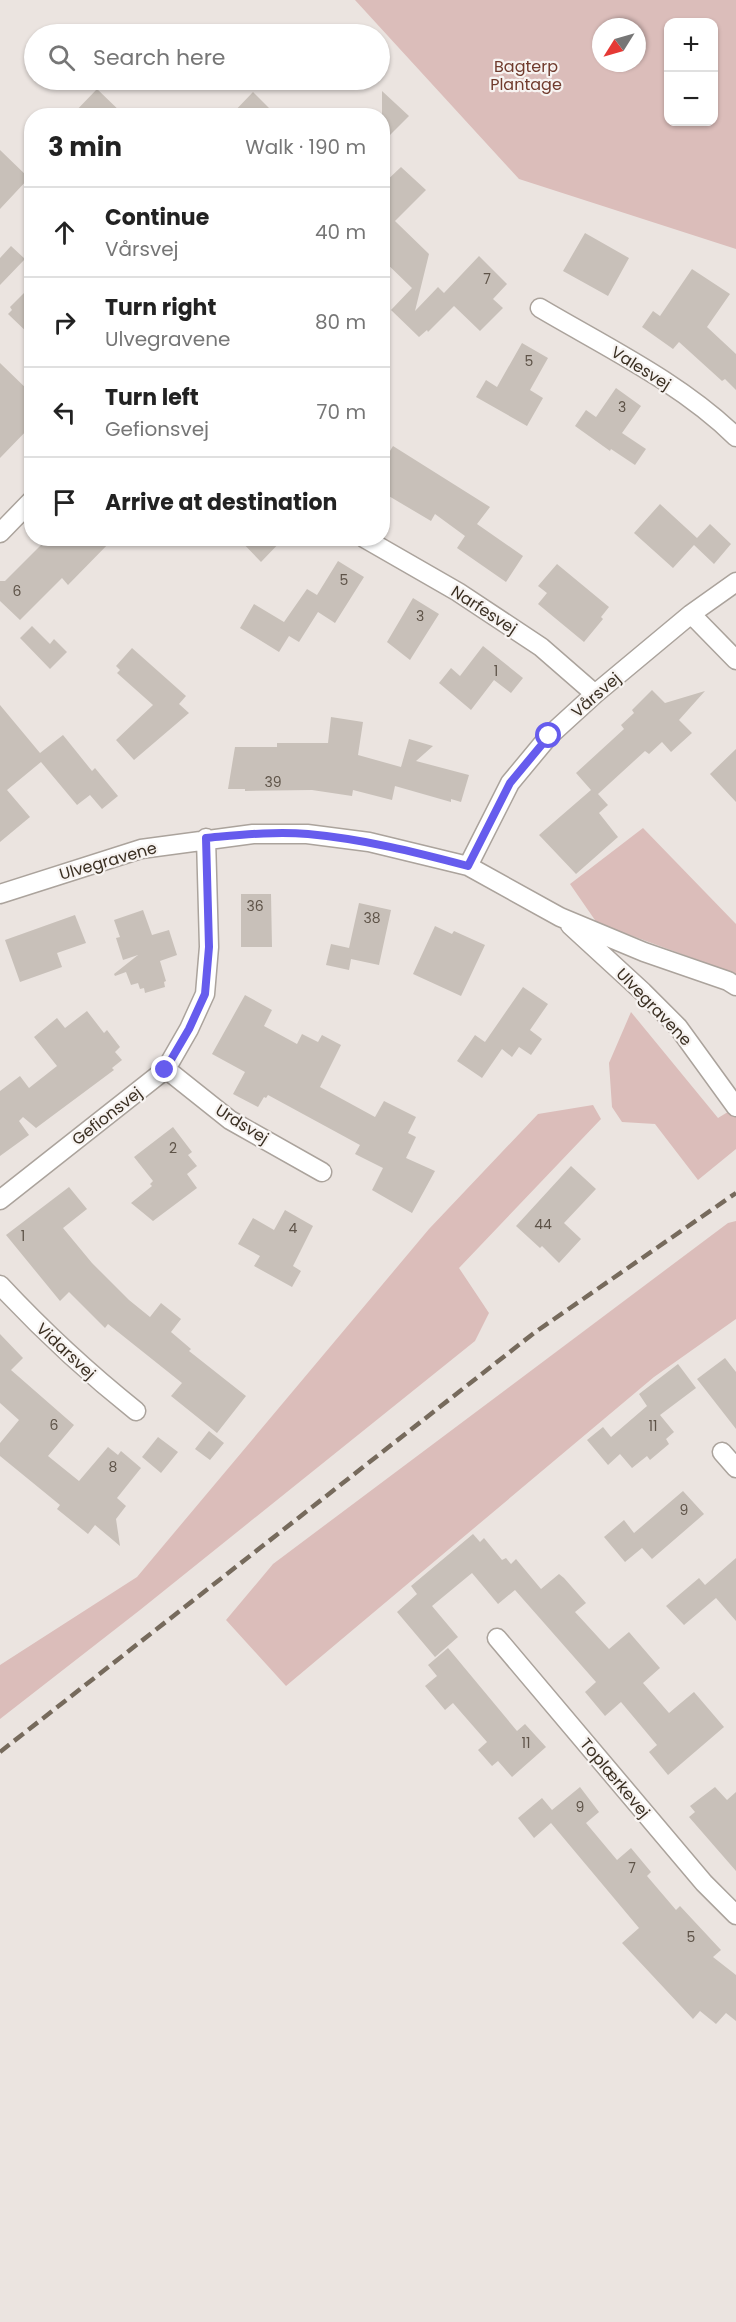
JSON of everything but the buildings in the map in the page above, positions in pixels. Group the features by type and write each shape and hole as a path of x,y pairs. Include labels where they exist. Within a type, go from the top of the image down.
{"street":[{"name":"Valesvej","path":"540,308 655,376 714,415 736,437"},
{"path":"0,533 24,508"},
{"name":"Narfesvej","path":"378,546 458,592 532,641 595,694"},
{"name":"Vårsvej","path":"468,866 510,783 549,736 595,694 691,614 736,582"},
{"path":"691,614 736,660"},
{"name":"Ulvegravene","path":"0,894 141,849 206,838 253,834 307,834 369,842 468,866 560,917 644,952 728,981 736,986"},
{"name":"Gefionsvej","path":"0,1200 165,1070 189,1029 205,994 209,947 206,838"},
{"name":"Ulvegravene","path":"560,917 678,1027 734,1105"},
{"name":"Urdsvej","path":"165,1070 230,1120 322,1172"},
{"name":"Vidarsvej","path":"0,1285 64,1350 136,1411"},
{"path":"722,1452 736,1468"},
{"name":"Toplærkevej","path":"497,1638 704,1883 736,1915"}],"green space":[{"name":"Bagterp Plantage","path":"355,0 736,0 736,249 519,179 390,38 390,24 377,24"},
{"path":"643,828 736,924 736,974 597,923 570,884"},
{"path":"631,1012 718,1118 736,1107 736,1149 698,1180 655,1124 622,1122 612,1107 609,1063"},
{"path":"593,1105 601,1119 459,1268 489,1313 475,1341 140,1610 0,1719 0,1665 137,1577 429,1229 538,1114"},
{"path":"736,1221 736,1319 654,1377 286,1686 226,1620 273,1564 728,1223"}],"railway":[{"path":"0,1752 534,1333 736,1193"}],"route":[{"path":"165,1070 189,1029 205,994 209,947 206,838 253,834 307,834 369,842 468,866 510,783 549,736"}]}
